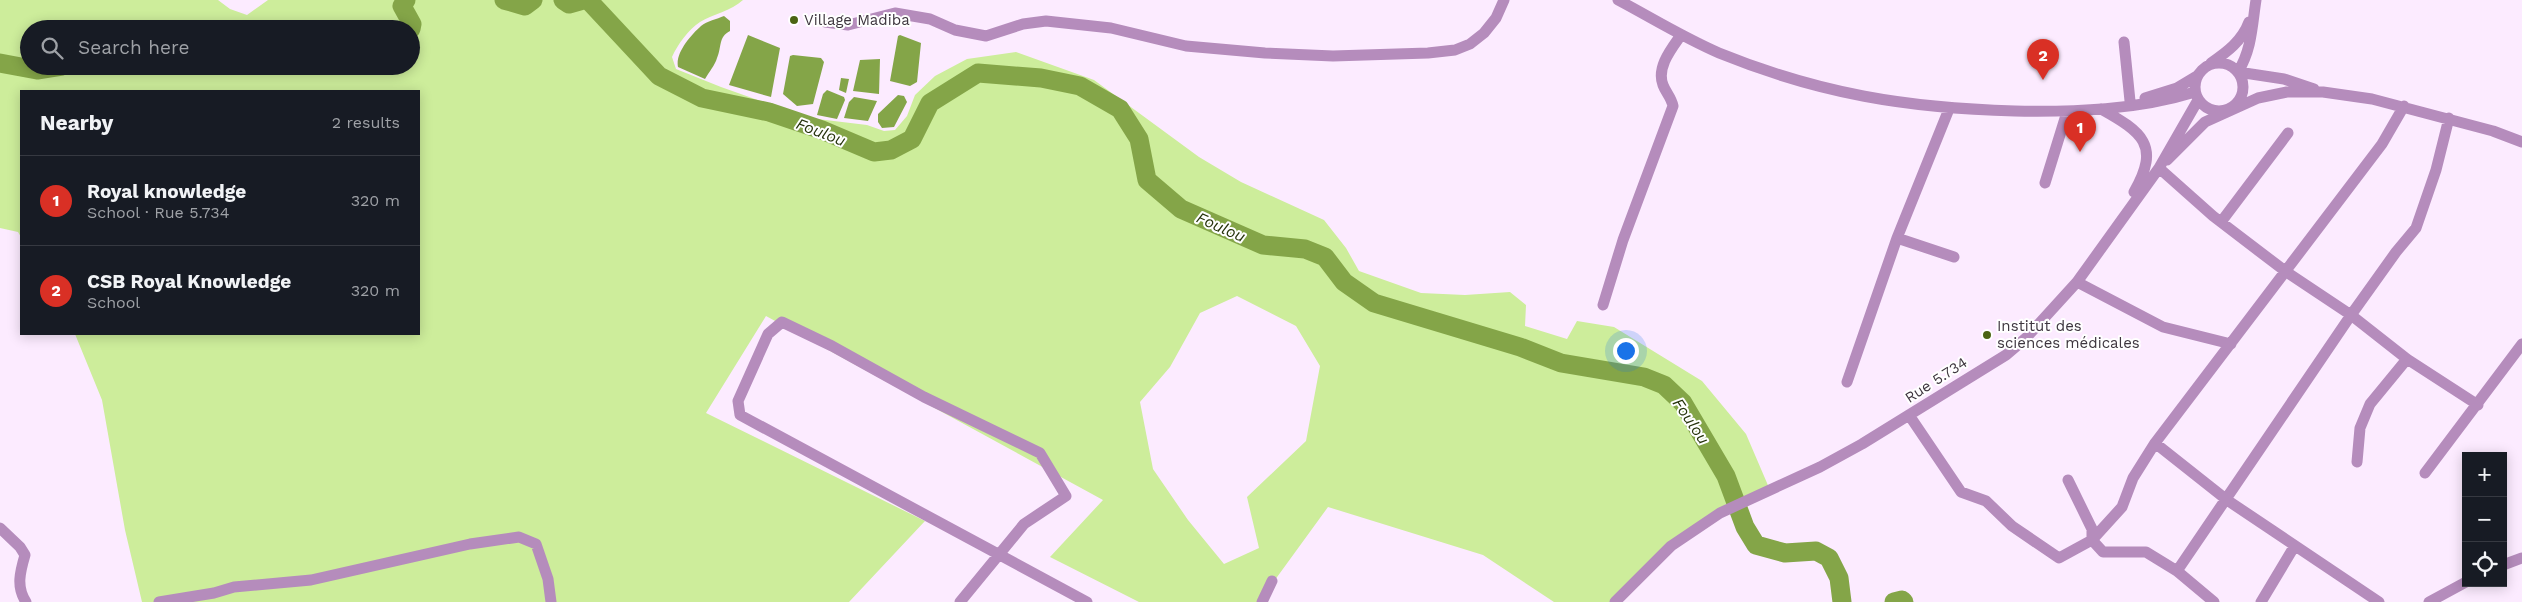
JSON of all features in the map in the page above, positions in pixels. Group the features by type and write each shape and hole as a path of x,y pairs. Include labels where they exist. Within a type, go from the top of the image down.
{"street":[{"path":"825,22 848,25 895,13 930,19 955,30 986,36 1023,24 1046,21 1111,28 1186,46 1265,53 1334,56 1428,53 1455,50 1470,44 1484,33 1496,18 1504,0"},
{"path":"1618,0 1681,35 1763,69 1828,89 1876,100 1949,109 2067,112 2196,96"},
{"path":"2107,108 2178,88 2197,76 2207,66 2228,51 2244,34 2255,3"},
{"path":"2238,72 2249,51 2255,3"},
{"path":"1603,304 1623,240 1673,106 1671,96 1663,85 1661,74 1664,63 1681,35"},
{"path":"2124,42 2130,101"},
{"path":"2207,66 2224,63 2238,72 2284,79 2323,92 2404,106 2493,130 2522,142"},
{"path":"2197,76 2196,96 2208,109 2214,112 2228,110 2240,100 2244,86 2238,72"},
{"path":"2323,92 2287,92 2258,98 2228,110 2205,122 2159,168 2222,222 2285,271 2351,315 2407,359 2478,405"},
{"name":"Rue 5.734","path":"1615,602 1671,546 1720,513 1820,467 2006,355 2026,338 2076,282 2159,168 2196,96"},
{"path":"1909,415 1961,492 1986,501 2012,526 2059,558 2092,540 2122,507 2133,478 2154,443 2382,144 2404,106"},
{"path":"2107,108 2133,128 2144,140 2147,156 2145,171 2112,231"},
{"path":"1847,382 1897,238 1949,109"},
{"path":"2044,183 2067,112"},
{"path":"2177,571 2351,315 2396,252 2416,228 2436,170 2449,118"},
{"path":"2222,222 2288,133"},
{"path":"1897,238 1954,257"},
{"path":"2076,282 2163,327 2231,344"},
{"path":"960,602 997,556 1024,524 1066,496 1040,452 924,397 832,346 782,322 768,334 738,401 740,415 997,556 1087,602"},
{"path":"2424,473 2478,405 2522,344"},
{"path":"2358,462 2360,428 2370,404 2407,359"},
{"path":"2154,443 2227,500 2294,547 2379,602"},
{"path":"2068,480 2092,529 2092,540 2103,552 2146,552 2177,571 2214,602"},
{"path":"0,528 20,547 25,555 20,571 20,592 26,602"},
{"path":"159,602 214,593 234,587 311,580 470,544 519,537 536,544 548,579 551,602"},
{"path":"2261,602 2294,547"},
{"path":"2507,564 2522,558"},
{"path":"1262,602 1272,581"},
{"path":"2429,602 2462,584"}],"shaded area":[{"path":"0,0 218,0 230,9 247,15 268,0 743,0 733,7 700,22 687,33 672,57 676,69 809,118 867,125 884,131 895,130 907,116 915,95 935,76 967,59 1016,52 1094,80 1199,157 1241,182 1324,220 1346,248 1359,271 1421,293 1465,295 1510,292 1526,305 1525,326 1567,339 1577,321 1614,327 1702,381 1746,434 1770,490 1695,529 1615,602 1554,602 1483,555 1328,507 1259,602 1139,602 1050,557 1103,500 766,316 706,413 925,521 849,602 142,602 125,530 102,400 75,335 420,335 420,90 20,90 20,235 18,232 0,228","holes":["1237,296 1296,326 1320,366 1306,441 1247,497 1259,548 1224,564 1188,520 1153,469 1140,402 1170,367 1200,313"]},
{"path":"724,16 730,21 730,31 722,39 719,54 705,79 678,67 681,50 693,34 703,24"},
{"path":"748,35 780,48 771,97 729,85"},
{"path":"900,35 921,43 917,82 910,86 890,81 898,36"},
{"path":"790,56 821,58 824,62 813,104 797,106 783,94"},
{"path":"880,59 879,94 853,91 860,60"},
{"path":"841,78 849,79 846,93 839,90"},
{"path":"827,90 844,97 845,100 837,119 817,115 823,94"},
{"path":"898,95 904,96 907,102 894,127 882,128 878,122 878,114"},
{"path":"854,97 877,101 868,121 844,118 849,102"}],"waterway":[{"name":"Foulou","path":"406,0 402,6 410,20"},
{"name":"Foulou","path":"504,0 525,6 533,0"},
{"name":"Foulou","path":"563,0 569,4 583,0"},
{"name":"Foulou","path":"585,0 590,2 659,76 702,98 769,112 822,130 874,152 891,150 912,139 930,103 978,73 1041,78 1080,86 1120,109 1139,139 1147,180 1181,209 1263,245 1305,249 1325,257 1344,282 1374,303 1520,347 1561,363 1644,377 1664,385 1683,403 1726,476 1745,527 1756,545 1785,553 1816,551 1829,558 1839,578 1842,602"},
{"name":"Foulou","path":"0,63 20,67"},
{"name":"Foulou","path":"1894,602 1902,600 1904,602"}],"place":[{"name":"Village Madiba","path":"794,20"},
{"name":"CSB Royal Knowledge","path":"2043,80"},
{"name":"Royal knowledge","path":"2080,152"},
{"name":"Institut des sciences médicales","path":"1987,335"}]}
